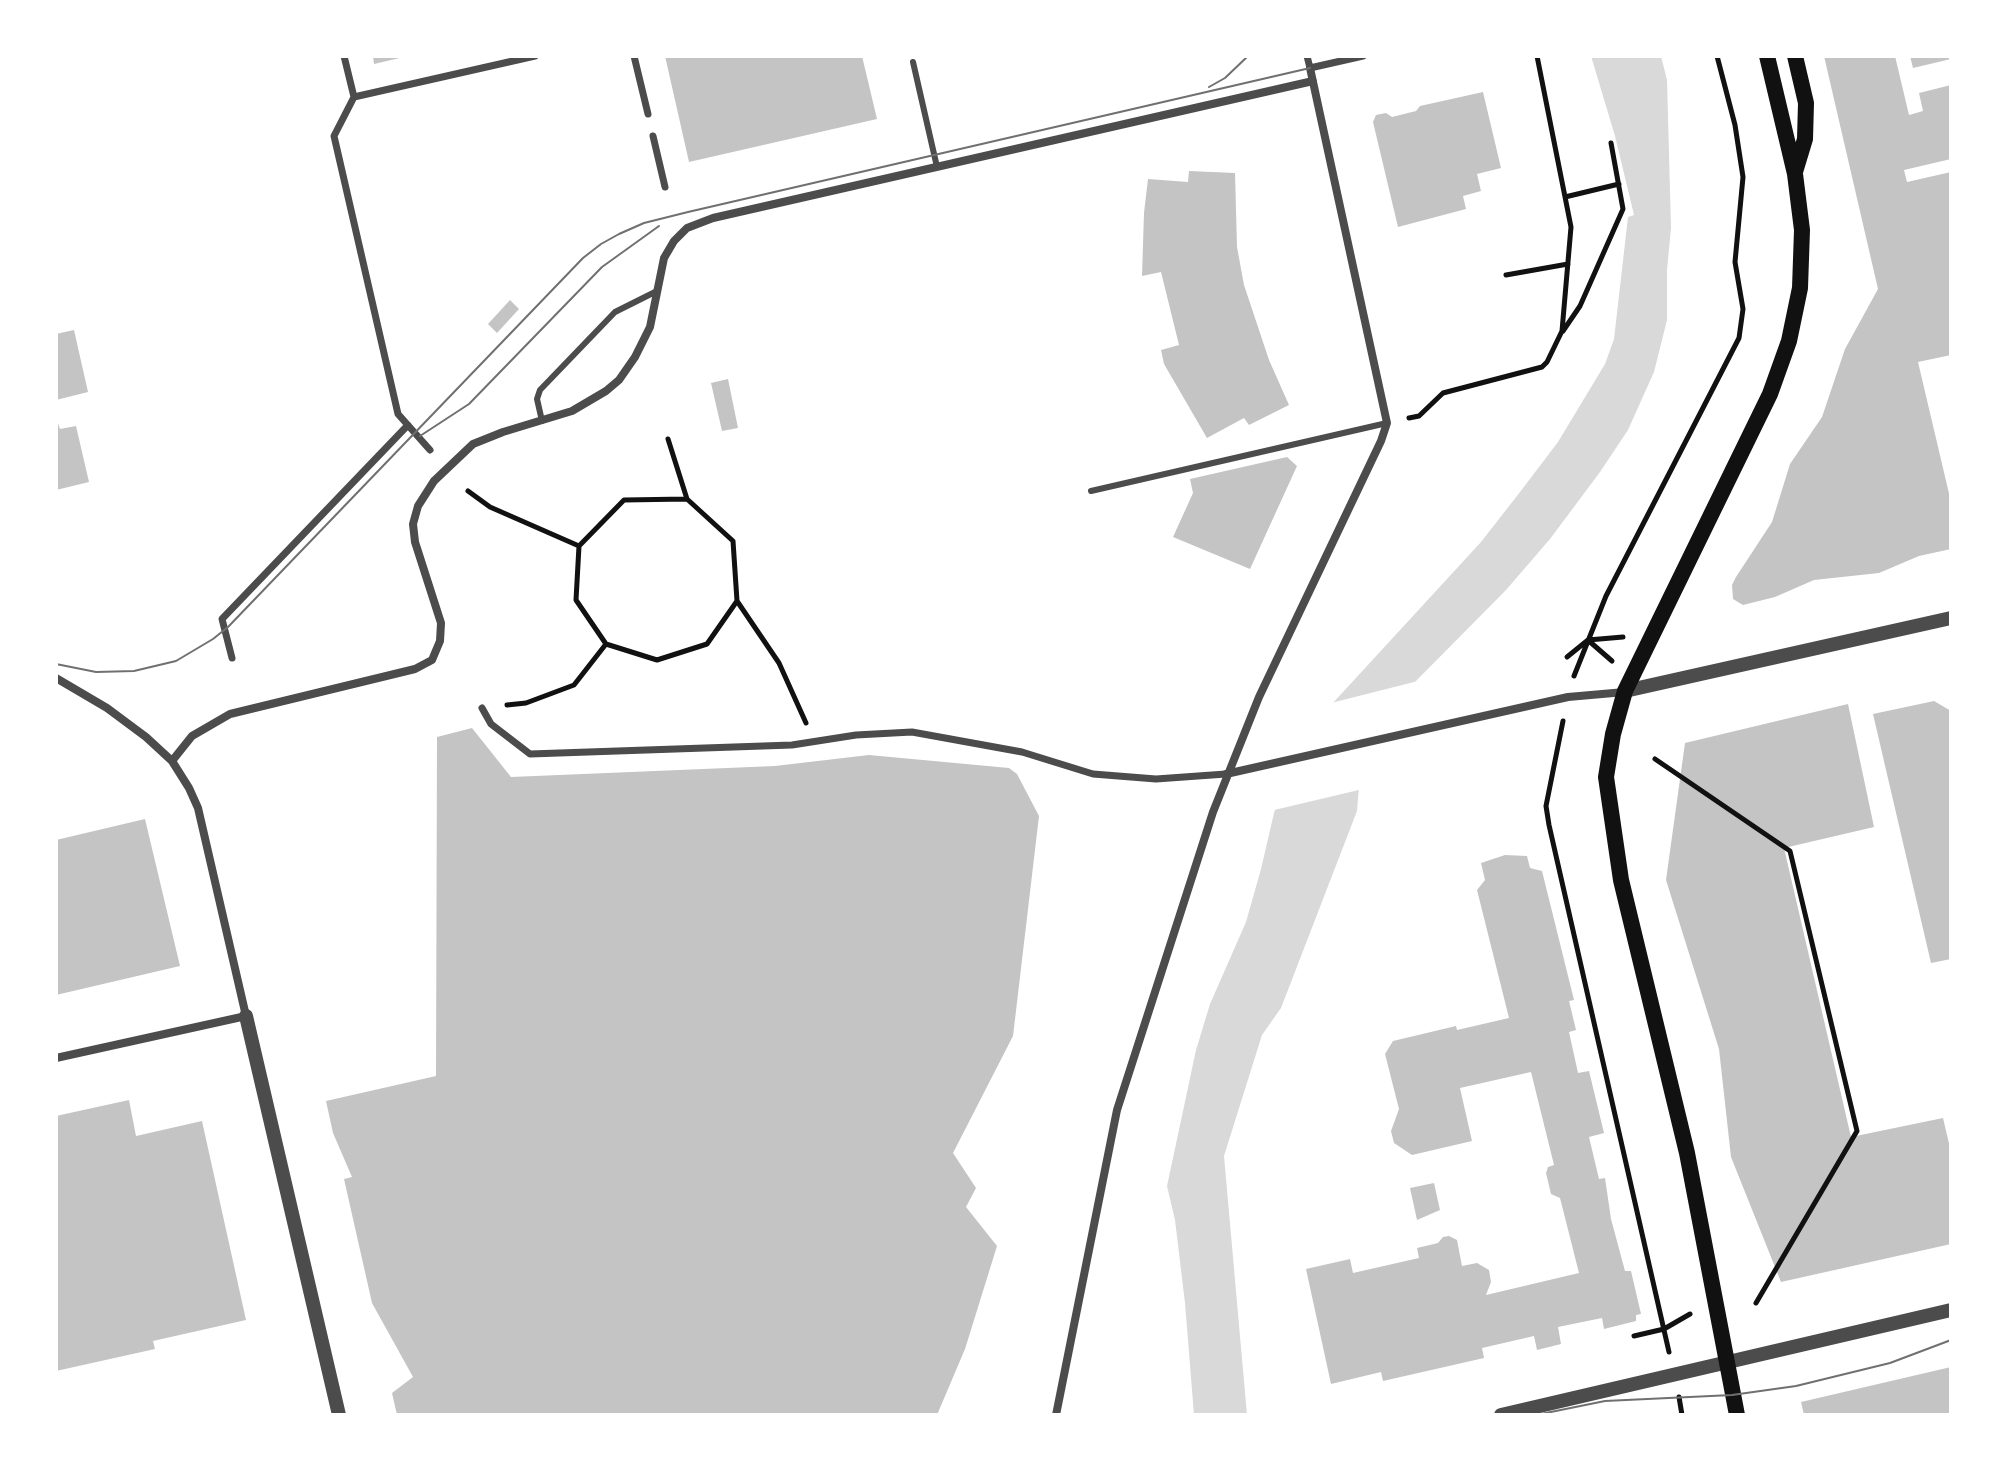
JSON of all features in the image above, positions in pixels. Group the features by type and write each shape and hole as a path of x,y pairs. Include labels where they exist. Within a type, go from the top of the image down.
{"main road":[{"path":"1737,1415 1687,1153 1634,939 1610,815 1606,777 1613,734 1625,691 1770,394 1789,341 1802,261 1802,230 1795,174 1767,56"},
{"path":"1795,56 1806,103 1805,139 1795,174"}],"street":[{"path":"344,56 354,97 334,136 398,414 430,450"},
{"path":"354,97 535,56"},
{"path":"634,56 648,114"},
{"path":"1056,1415 1117,1110 1226,774 1387,423 1307,56"},
{"path":"1310,68 1363,56"},
{"path":"172,761 192,736 230,714 415,669 432,660 440,641 441,623 415,542 413,524 418,506 434,481 473,444 572,411 619,380 650,327 664,258 678,236 693,225 729,214 1313,81"},
{"path":"653,136 665,187"},
{"path":"232,658 222,619 408,425"},
{"path":"482,708 491,724 530,754 792,745 856,735 912,732 1022,752 1093,774 1156,779 1226,774 1286,762 1568,697 1625,691 1951,618"},
{"path":"56,678 122,718 172,761 198,808 339,1415"},
{"path":"56,1058 246,1016"},
{"path":"1501,1415 1530,1412 1951,1310"}],"lane":[{"path":"913,62 937,167"},
{"path":"542,421 537,399 540,390 615,312 657,291"},
{"path":"1091,491 1387,423"}],"path":[{"path":"1537,56 1571,227 1562,331"},
{"path":"1575,673 1606,596 1739,338 1743,309 1735,262 1743,177 1735,125 1717,56"},
{"path":"1387,423 1419,416 1443,393 1542,367 1547,362 1562,331 1580,306 1623,209 1611,143"},
{"path":"1565,197 1619,184"},
{"path":"1506,275 1568,264"},
{"path":"668,439 687,499 733,541 737,601 779,663 815,742"},
{"path":"468,491 490,507 579,546"},
{"path":"687,499 624,500 579,546 576,600 606,644 657,660 707,644 737,601"},
{"path":"1567,657 1588,640 1628,636"},
{"path":"1588,640 1611,659"},
{"path":"482,708 526,703 574,685 606,644"},
{"path":"1655,759 1790,851 1857,1131 1756,1303"},
{"path":"1553,769 1546,806 1549,825 1664,1332"},
{"path":"1634,1336 1664,1332 1690,1314"}],"shaded area":[{"path":"1591,56 1661,56 1667,80 1671,228 1667,320 1654,372 1628,430 1550,539 1506,590 1415,682 1361,763 1357,811 1281,1008 1262,1035 1224,1156 1247,1415 1194,1415 1185,1303 1175,1220 1167,1186 1196,1050 1210,1004 1246,922 1281,794 1332,704 1481,542 1558,442 1605,364 1614,339 1628,217 1634,215"}],"pier":[{"path":"1422,680 1365,764 1363,789 1270,811 1327,704"}],"building":[{"path":"373,56 404,56 404,57 374,64"},
{"path":"665,56 862,56 877,119 689,162"},
{"path":"1824,56 1895,56 1909,115 1923,111 1919,93 1951,85 1951,159 1904,170 1907,182 1951,172 1951,355 1918,362 1951,502 1951,549 1919,556 1879,573 1814,580 1775,597 1743,605 1733,599 1732,585 1772,522 1790,464 1822,417 1845,349 1878,289"},
{"path":"1910,56 1951,56 1951,59 1913,68"},
{"path":"1483,92 1501,168 1477,174 1481,191 1463,196 1466,209 1398,227 1373,122 1376,115 1386,113 1392,117 1416,111 1420,106"},
{"path":"1189,171 1235,173 1237,247 1244,285 1269,360 1289,405 1249,425 1244,418 1207,438 1164,364 1161,350 1179,345 1161,272 1142,276 1148,179 1188,182"},
{"path":"510,300 519,309 497,333 488,324"},
{"path":"74,330 88,392 56,400 56,334"},
{"path":"728,379 738,428 722,431 711,383"},
{"path":"56,417 60,429 76,426 89,482 56,490"},
{"path":"1287,457 1297,466 1250,569 1173,537 1193,493 1190,479"},
{"path":"1934,701 1951,711 1951,959 1931,963 1873,714"},
{"path":"1848,704 1874,827 1784,848 1851,1137 1943,1118 1951,1152 1951,1244 1781,1282 1731,1157 1719,1049 1666,880 1685,743"},
{"path":"472,728 511,777 775,766 869,755 1009,768 1017,774 1039,816 1013,1036 953,1153 976,1188 966,1207 997,1246 965,1349 937,1415 397,1415 392,1393 413,1377 372,1303 344,1179 352,1177 333,1133 326,1101 436,1076 437,737"},
{"path":"145,819 180,966 56,995 56,840"},
{"path":"1505,855 1527,856 1530,868 1542,871 1574,1000 1569,1001 1576,1030 1569,1032 1578,1073 1589,1071 1604,1133 1589,1137 1599,1179 1605,1178 1611,1219 1625,1271 1631,1271 1641,1314 1636,1315 1636,1321 1604,1329 1602,1318 1558,1327 1561,1344 1537,1350 1534,1336 1482,1348 1484,1358 1383,1381 1381,1372 1331,1384 1306,1269 1350,1259 1353,1273 1419,1258 1417,1248 1438,1243 1449,1236 1457,1240 1462,1266 1477,1263 1489,1270 1491,1282 1486,1295 1579,1273 1560,1198 1551,1194 1546,1173 1548,1167 1554,1165 1531,1072 1460,1088 1472,1141 1412,1155 1394,1143 1391,1131 1399,1109 1385,1054 1393,1041 1456,1026 1457,1030 1509,1018 1477,890 1485,880 1481,863"},
{"path":"129,1100 136,1136 202,1121 246,1320 153,1341 155,1349 56,1371 56,1116"},
{"path":"1434,1183 1440,1210 1417,1220 1410,1188"},
{"path":"1951,1367 1951,1415 1804,1415 1801,1402"}],"tram line":[{"path":"1209,87 1225,78 1248,56"},
{"path":"56,664 96,672 134,671 176,661 213,639 228,627 583,258 619,234 644,223 688,212 1310,68"},
{"path":"420,436 469,404 602,267 659,226"},
{"path":"1536,1415 1605,1401 1732,1395 1796,1386 1890,1363 1951,1340"}]}
